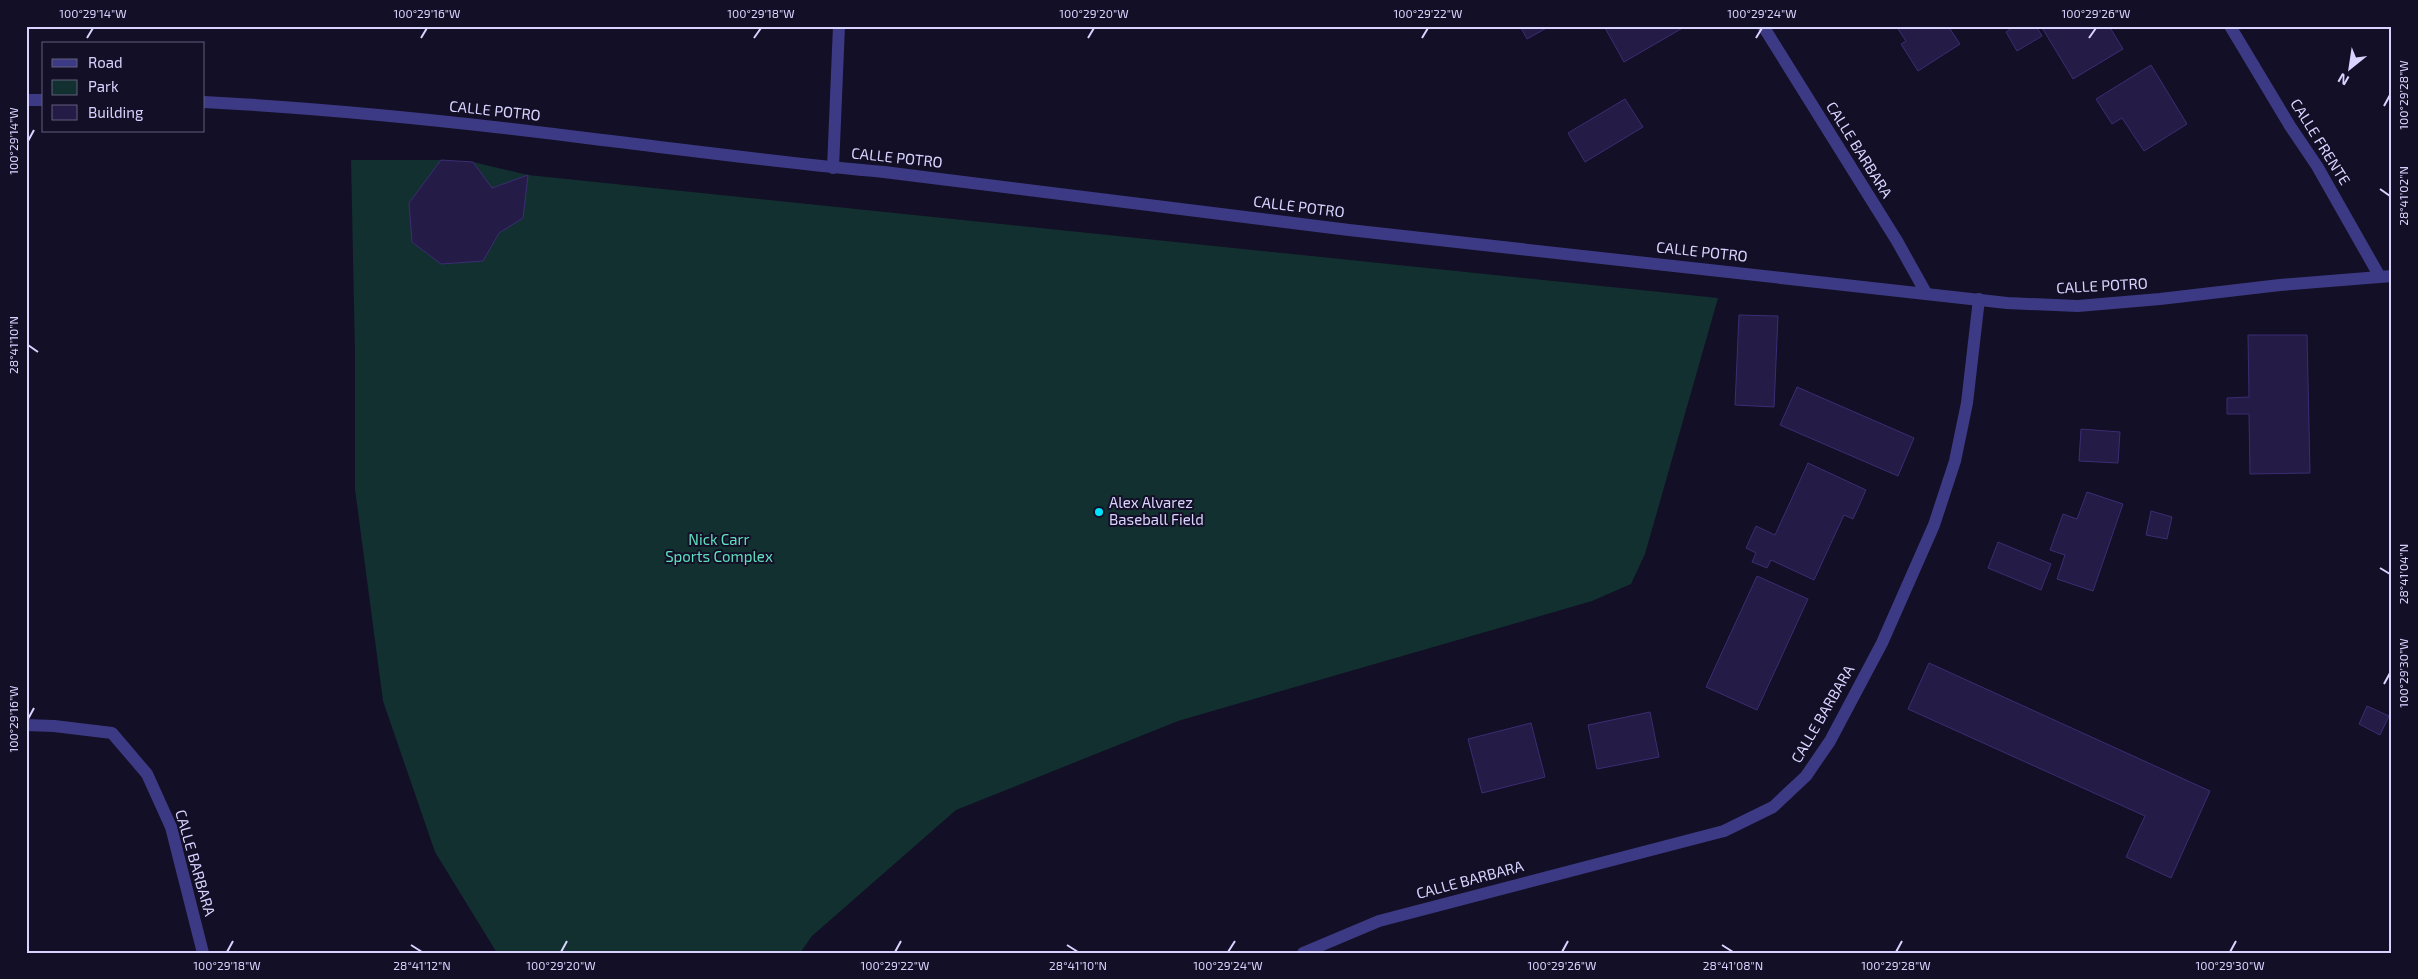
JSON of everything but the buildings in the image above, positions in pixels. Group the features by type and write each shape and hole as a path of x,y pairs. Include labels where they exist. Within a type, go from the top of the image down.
{"street":[{"path":"833,168 839,26"},
{"name":"CALLE BARBARA","path":"1763,26 1897,241 1926,293"},
{"name":"CALLE FRENTE","path":"2230,26 2290,126 2386,277"},
{"path":"26,100 42,100"},
{"name":"CALLE POTRO","path":"205,102 313,108 588,138 833,168 884,172 1349,230 2007,303 2078,306 2160,299 2280,285 2386,277"},
{"name":"CALLE BARBARA","path":"1303,953 1379,921 1724,830 1773,807 1806,776 1830,741 1882,643 1934,525 1955,461 1968,403 1979,299"},
{"name":"CALLE BARBARA","path":"26,725 112,733 147,774 171,827 203,953"}],"green space":[{"name":"Nick Carr Sports Complex","path":"351,160 473,162 528,175 1718,298 1645,554 1631,584 1592,601 1178,721 956,810 812,936 800,953 497,953 435,852 383,701 355,489 355,354"}],"place":[{"name":"Alex Alvarez Baseball Field","path":"1099,512"}]}
